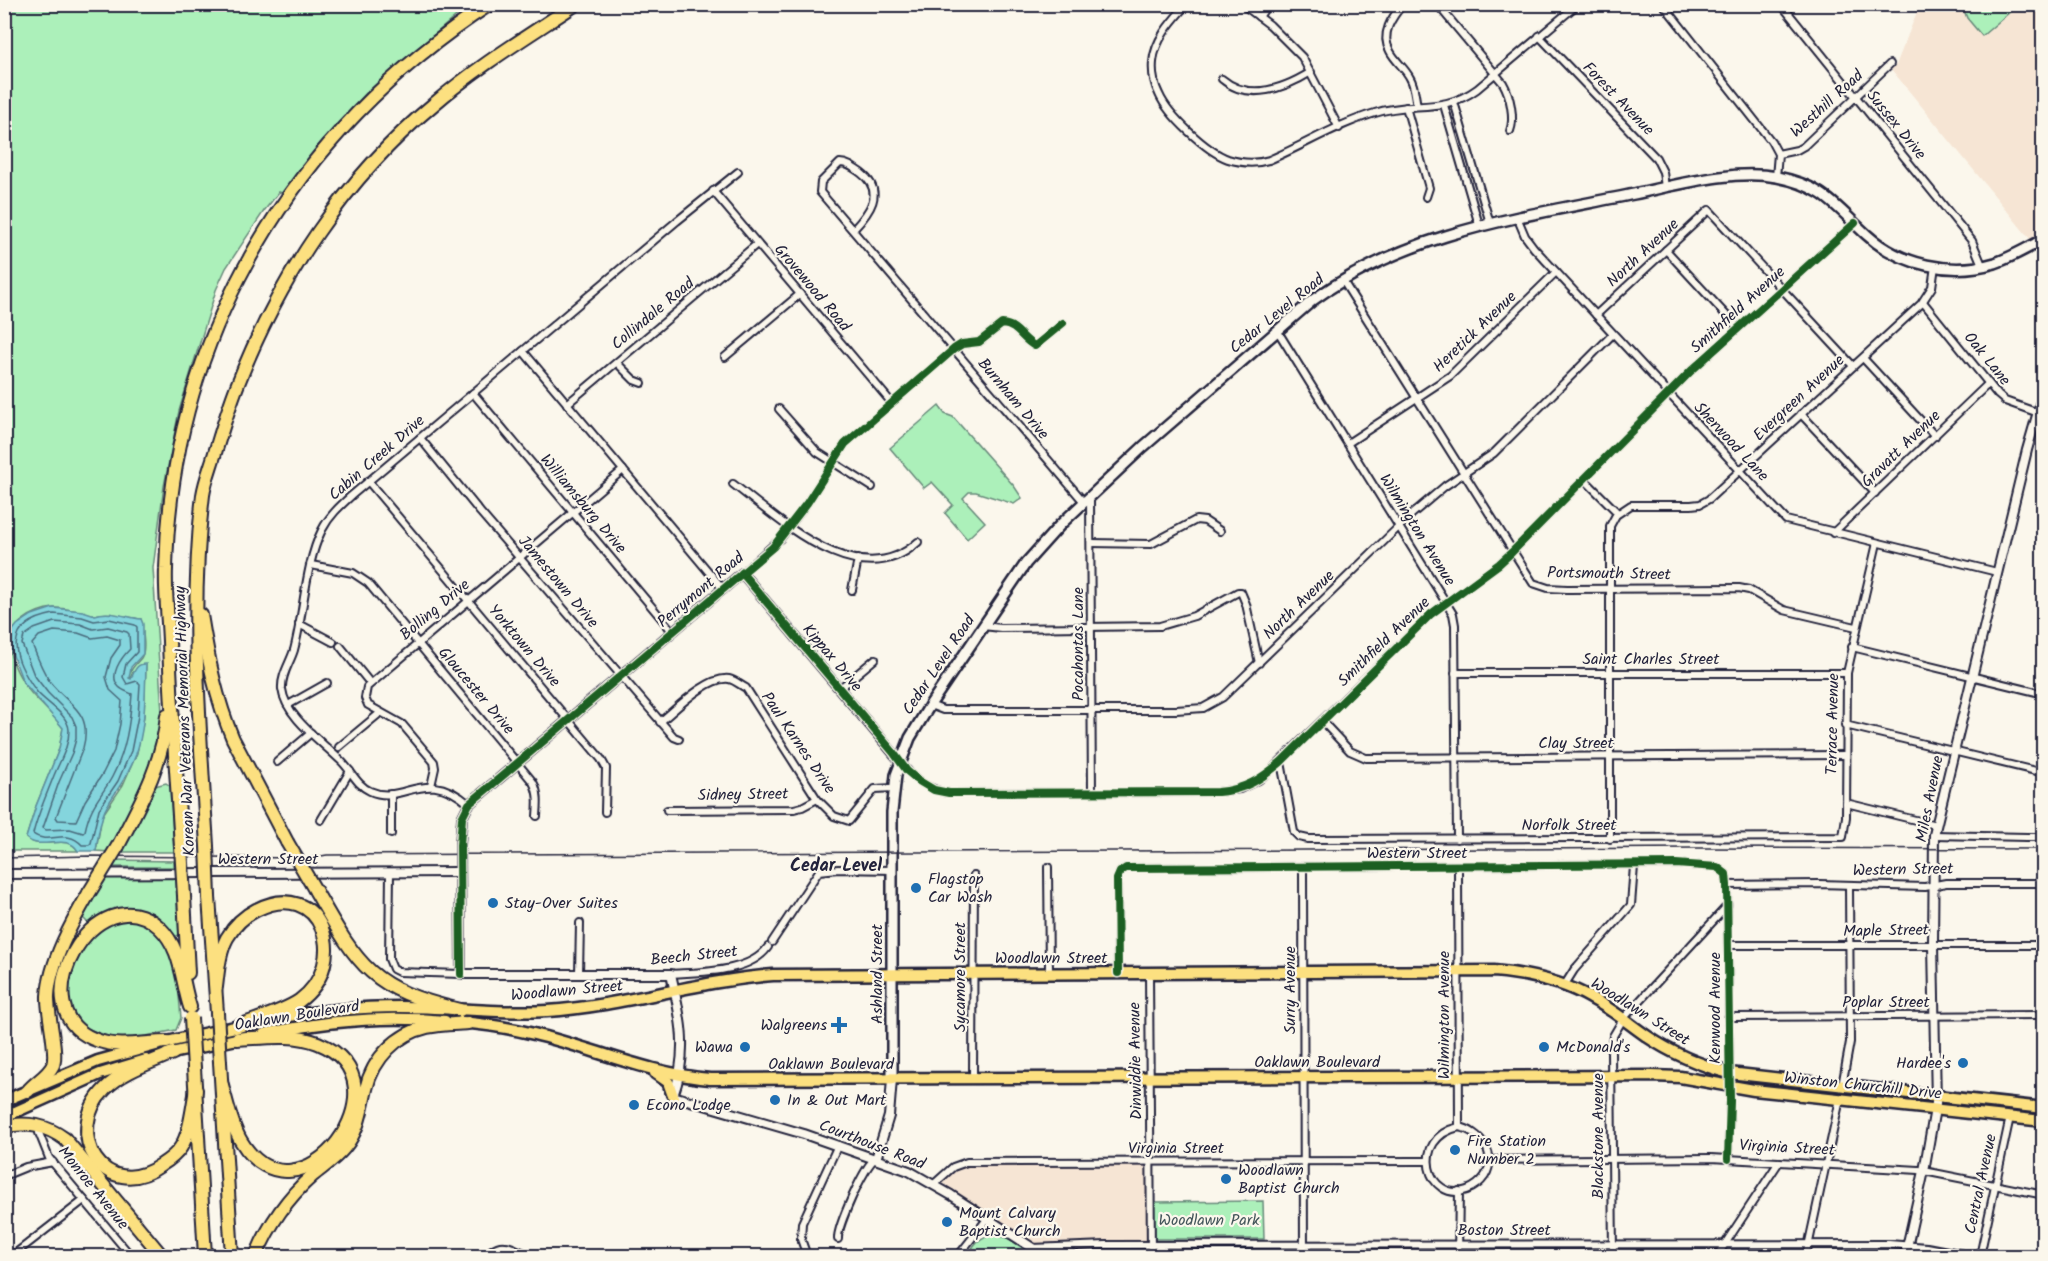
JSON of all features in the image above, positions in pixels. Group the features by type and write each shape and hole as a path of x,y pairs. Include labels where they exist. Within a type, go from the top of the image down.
{"highway":[{"name":"Korean War Veterans Memorial Highway","path":"206,1257 166,570 170,513 178,456 201,367 233,289 252,253 298,182 340,130 407,64 490,4"},
{"name":"Korean War Veterans Memorial Highway","path":"232,1257 196,667 196,579 204,491 232,400 266,318 304,251 350,189 413,122 462,81 576,4"},
{"path":"196,579 210,670 225,722 287,842 344,941 369,971 401,992 460,1010"},
{"path":"28,1091 53,1064 55,1052 51,1035 48,996 58,952 146,793 159,757 166,724 170,660"},
{"path":"216,987 227,938 237,925 253,912 270,904 291,903 305,908 317,918 327,939 327,955 322,973 313,988 291,1005 236,1033"},
{"path":"170,1047 108,1043 91,1038 73,1024 65,1010 63,993 66,971 78,945 94,928 112,917 134,914 148,919 166,936 177,952 191,1012"},
{"name":"Woodlawn Street","path":"460,1010 570,1009 610,1004 724,980 773,975 1457,971 1513,973 1564,986 1591,998 1675,1053 1698,1064 1729,1073"},
{"name":"Oaklawn Boulevard","path":"4,1101 98,1061 236,1033 280,1018 348,1009 401,1007 460,1010"},
{"name":"Oaklawn Boulevard","path":"236,1033 276,1031 340,1022 418,1019 468,1023 534,1034 647,1068 679,1075 731,1080 1680,1077"},
{"path":"256,1257 265,1234 286,1203 302,1185 333,1160 349,1142 360,1117 369,1078 386,1051 401,1038 420,1029 468,1023"},
{"path":"222,1085 241,1142 255,1158 279,1170 300,1170 315,1163 333,1148 349,1122 355,1102 355,1083 349,1067 334,1051 298,1038 236,1033"},
{"path":"170,1047 118,1078 99,1096 90,1116 87,1131 89,1146 95,1158 106,1170 119,1176 134,1178 148,1174 174,1155 182,1146 190,1125 196,1090"},
{"name":"Oaklawn Boulevard","path":"4,1117 100,1074 170,1047"},
{"path":"647,1068 668,1082 673,1096"},
{"path":"1729,1073 2042,1108"},
{"name":"Winston Churchill Drive","path":"1680,1077 1729,1086 2043,1121"},
{"path":"4,1126 33,1124 48,1129 65,1139 162,1257"}],"main road":[{"name":"Cedar Level Road","path":"894,788 900,761 910,738 1026,563 1087,499 1158,432 1277,330 1313,300 1382,260 1410,247 1479,225 1665,188 1735,176 1755,175 1776,177 1803,184 1821,193 1870,237 1893,253 1912,261 1959,268 1982,266 2005,259 2043,239"},
{"name":"Ashland Street","path":"892,1079 892,812 894,788"}],"street":[{"path":"1187,4 1161,37 1153,61 1154,78 1159,95 1176,117 1212,150 1235,161 1262,162 1372,114 1406,107 1444,105 1454,102 1472,93 1578,4"},
{"path":"1242,4 1295,48 1311,72 1339,128"},
{"path":"1259,17 1268,4"},
{"path":"1404,4 1395,13 1388,26 1386,41 1389,51 1409,76 1417,106"},
{"path":"1437,4 1506,88 1513,120 1510,131"},
{"path":"1663,4 1767,136 1778,154 1776,177"},
{"name":"Sussex Drive","path":"1782,4 1972,241 1982,266"},
{"name":"Forest Avenue","path":"1539,36 1656,158 1661,166 1665,188"},
{"name":"Westhill Road","path":"1778,154 1804,146 1890,64"},
{"path":"1222,79 1238,88 1266,91 1285,86 1311,72"},
{"path":"1454,102 1490,223"},
{"path":"1444,105 1479,225"},
{"path":"1406,107 1429,188 1426,197"},
{"name":"Burnham Drive","path":"853,230 872,207 873,189 863,175 846,164 840,163 821,182 819,189 853,230 954,350 1087,499"},
{"name":"Cabin Creek Drive","path":"288,705 282,688 283,677 294,650 318,539 336,510 738,172"},
{"name":"Grovewood Road","path":"713,191 891,402"},
{"name":"North Avenue","path":"1596,315 1709,210 1781,288"},
{"name":"Sherwood Lane","path":"1517,217 1530,243 1786,520 1997,572"},
{"name":"Smithfield Avenue","path":"900,761 907,771 919,781 941,792 1229,791 1249,786 1281,762 1431,614 1512,552 1669,394 1781,288 1855,223"},
{"name":"Collindale Road","path":"567,404 757,243"},
{"path":"1666,250 1738,328"},
{"name":"Evergreen Avenue","path":"1618,513 1631,505 1700,504 1709,499 1923,302 1932,287 1935,266"},
{"name":"Heretick Avenue","path":"1348,443 1450,376 1556,272"},
{"name":"Portsmouth Street","path":"1343,281 1529,579 1542,587 1739,588 1784,610 1856,627"},
{"path":"1781,288 1853,366"},
{"path":"725,357 800,294"},
{"name":"Oak Lane","path":"1923,302 2005,401 2040,414"},
{"name":"Perrymont Road","path":"469,804 772,547 789,528 845,444 954,350 962,344 979,342 1002,324 1016,327 1035,346 1063,322"},
{"name":"Wilmington Avenue","path":"1277,330 1455,620 1457,839"},
{"name":"North Avenue","path":"930,705 943,710 1203,708 1223,697 1433,495 1494,453 1613,333"},
{"path":"523,351 723,589"},
{"path":"1863,358 1935,436"},
{"path":"617,363 634,380 642,383"},
{"name":"Gravatt Avenue","path":"1833,532 1989,384"},
{"name":"Miles Avenue","path":"1905,1257 1924,1171 1936,1096 1933,944 1935,825 1997,572 2040,414 2043,391"},
{"name":"Williamsburg Drive","path":"473,393 672,631"},
{"path":"779,409 810,446 832,463 872,487"},
{"path":"1801,414 1875,493"},
{"name":"Jamestown Drive","path":"420,438 620,676 679,740"},
{"name":"Bolling Drive","path":"370,682 624,472"},
{"path":"1584,480 1618,513 1610,526 1610,838"},
{"name":"Yorktown Drive","path":"368,481 601,759 606,768 605,812"},
{"path":"733,484 789,528 818,547 858,558 889,560 903,554 918,542"},
{"name":"Pocahontas Lane","path":"1087,499 1091,543 1092,792"},
{"path":"1091,543 1144,545 1159,541 1196,520 1205,521 1220,531"},
{"name":"Terrace Avenue","path":"1843,837 1846,826 1846,673 1876,543"},
{"path":"852,590 858,558"},
{"name":"Gloucester Drive","path":"311,564 353,573 364,580 518,762 536,788 537,816"},
{"name":"Kippax Drive","path":"742,573 900,761"},
{"path":"983,626 1001,628 1132,627 1170,624 1206,610 1238,592 1243,593 1259,663"},
{"path":"299,624 309,627 337,644 370,682 365,691 366,702 380,713 402,724 434,762 431,786"},
{"path":"1852,647 2043,694"},
{"path":"839,689 875,659"},
{"name":"Saint Charles Street","path":"1455,673 1846,673"},
{"name":"Paul Karnes Drive","path":"660,722 707,684 729,679 746,688 817,799 841,820 849,821 855,816 875,789 894,788"},
{"path":"327,683 288,705 311,733 339,759 360,784 369,791 381,794 431,786 446,789 469,804 461,822 461,974 399,972 393,969 389,959 390,872"},
{"path":"339,747 380,713"},
{"name":"Clay Street","path":"1322,721 1350,751 1362,757 1845,755"},
{"path":"1845,724 2043,773"},
{"path":"277,762 311,733"},
{"name":"Norfolk Street","path":"1281,762 1296,835 1308,838 1843,837"},
{"path":"321,820 350,771"},
{"path":"391,794 391,834"},
{"name":"Sidney Street","path":"667,810 794,809 817,799"},
{"path":"1846,803 1935,825"},
{"path":"1934,835 2038,837 2043,834"},
{"path":"1564,986 1574,970 1631,905 1634,866"},
{"name":"Western Street","path":"1118,973 1117,879 1123,869 1712,866 1724,871 1727,885 1933,886 1946,883 2043,883"},
{"path":"1048,867 1049,973"},
{"name":"Surry Avenue","path":"1303,867 1304,1257"},
{"name":"Wilmington Avenue","path":"1458,867 1459,1127"},
{"name":"Beech Street","path":"461,974 672,974 742,965 755,960 770,944 819,871 893,870"},
{"name":"Western Street","path":"4,874 460,872"},
{"name":"Sycamore Street","path":"973,1078 974,875"},
{"name":"Kenwood Avenue","path":"1727,885 1728,1159"},
{"path":"1842,1086 1849,1054 1849,885"},
{"path":"1623,1019 1728,905"},
{"path":"579,974 580,923"},
{"name":"Maple Street","path":"1729,945 2043,945"},
{"name":"Dinwiddie Avenue","path":"1149,972 1151,1257"},
{"path":"672,974 683,1036 679,1075 673,1096"},
{"name":"Poplar Street","path":"1728,1017 2043,1015"},
{"name":"Blackstone Avenue","path":"1613,1257 1611,1076 1613,1036 1623,1019"},
{"name":"Ashland Street","path":"876,1159 889,1116 892,1079"},
{"path":"2042,1108 2043,1094"},
{"name":"Courthouse Road","path":"673,1096 838,1145 909,1171 934,1184 1046,1257"},
{"path":"1806,1257 1840,1099"},
{"name":"Central Avenue","path":"1980,1257 2010,1117"},
{"path":"1459,1127 1479,1137 1486,1146 1490,1160 1487,1173 1479,1183 1459,1191 1447,1189 1435,1181 1427,1161 1429,1149 1438,1137 1448,1130 1459,1127"},
{"name":"Monroe Avenue","path":"39,1133 46,1153 131,1257"},
{"path":"807,1257 801,1239 802,1223 838,1145"},
{"path":"838,1239 838,1232 853,1194 870,1162 876,1159"},
{"name":"Virginia Street","path":"1490,1160 1728,1159 1825,1164 1924,1171 2043,1195"},
{"name":"Virginia Street","path":"934,1184 953,1167 967,1162 1427,1161"},
{"path":"4,1176 26,1167 53,1162"},
{"path":"1717,1257 1779,1162"},
{"path":"1458,1257 1459,1191"},
{"path":"12,1257 84,1200"},
{"path":"958,1257 987,1219"},
{"name":"Boston Street","path":"1032,1248 1151,1245 1908,1244 1974,1257"},
{"path":"485,1257 498,1246 513,1248 531,1257"},
{"path":"507,1257 513,1248"}],"shaded area":[{"path":"1916,5 2043,5 2043,231 2030,239 1891,69 1896,65 1919,7"},
{"path":"966,1166 1146,1166 1146,1241 1032,1244 941,1182 946,1174"}],"green space":[{"path":"1962,4 2018,5 1982,36 1967,18"},
{"path":"4,5 469,5 367,92 316,148 282,193 279,192 264,211 226,268 216,290 179,411 164,486 153,568 162,713 156,748 147,779 110,852 96,851 102,816 123,785 137,753 144,716 146,665 132,673 130,679 128,678 143,654 141,619 112,614 95,615 54,608 37,612 23,620 11,634 9,641 11,657 23,682 63,728 59,749 26,838 39,843 68,843 78,851 5,851"},
{"path":"939,406 945,414 953,417 1022,498 1014,504 976,492 969,492 963,498 985,522 967,539 945,513 953,505 932,482 924,488 890,448"},
{"path":"166,783 170,786 174,852 123,852 155,786"},
{"path":"114,860 174,861 174,867 110,867"},
{"path":"106,876 176,876 179,935 174,937 153,918 134,909 115,912 88,923 82,917"},
{"path":"138,920 153,928 167,943 177,974 181,1018 176,1030 131,1039 113,1038 86,1028 76,1019 69,1007 69,977 72,965 88,940 109,923"},
{"name":"Woodlawn Park","path":"1263,1201 1264,1239 1155,1239 1154,1202"},
{"path":"991,1235 1014,1241 1027,1252 1028,1256 971,1256 972,1248 977,1242"}],"water":[{"path":"53,608 83,611 95,615 118,614 141,619 143,624 143,654 131,667 129,678 131,679 138,666 146,664 144,711 139,746 132,765 103,815 96,851 78,851 68,843 39,843 26,838 59,749 63,728 23,682 9,645 10,634 17,625 32,615"}],"railway":[{"path":"4,858 89,856 309,858 327,855 1696,848 2044,849"}],"cycle path":[{"path":"742,573 907,771 934,790 949,793 1218,792 1236,789 1259,778 1281,762 1431,614 1499,564 1691,371 1855,223"},
{"path":"461,974 460,845 462,818 469,804 773,547 807,503 845,444 954,349 962,344 979,342 1002,324 1012,327 1035,346 1063,323"},
{"path":"1118,973 1117,879 1120,872 1126,868 1676,864 1717,867 1726,874 1727,885 1730,1101 1728,1159"}],"place":[{"name":"Flagstop Car Wash","path":"916,888"},
{"name":"Stay-Over Suites","path":"493,903"},
{"name":"Walgreens","path":"839,1025"},
{"name":"Wawa","path":"745,1047"},
{"name":"McDonald's","path":"1544,1047"},
{"name":"Hardee's","path":"1963,1063"},
{"name":"In & Out Mart","path":"775,1100"},
{"name":"Econo Lodge","path":"634,1105"},
{"name":"Fire Station Number 2","path":"1455,1150"},
{"name":"Woodlawn Baptist Church","path":"1226,1179"},
{"name":"Mount Calvary Baptist Church","path":"947,1222"}],"district":[{"name":"Cedar Level","path":"836,866"}]}
